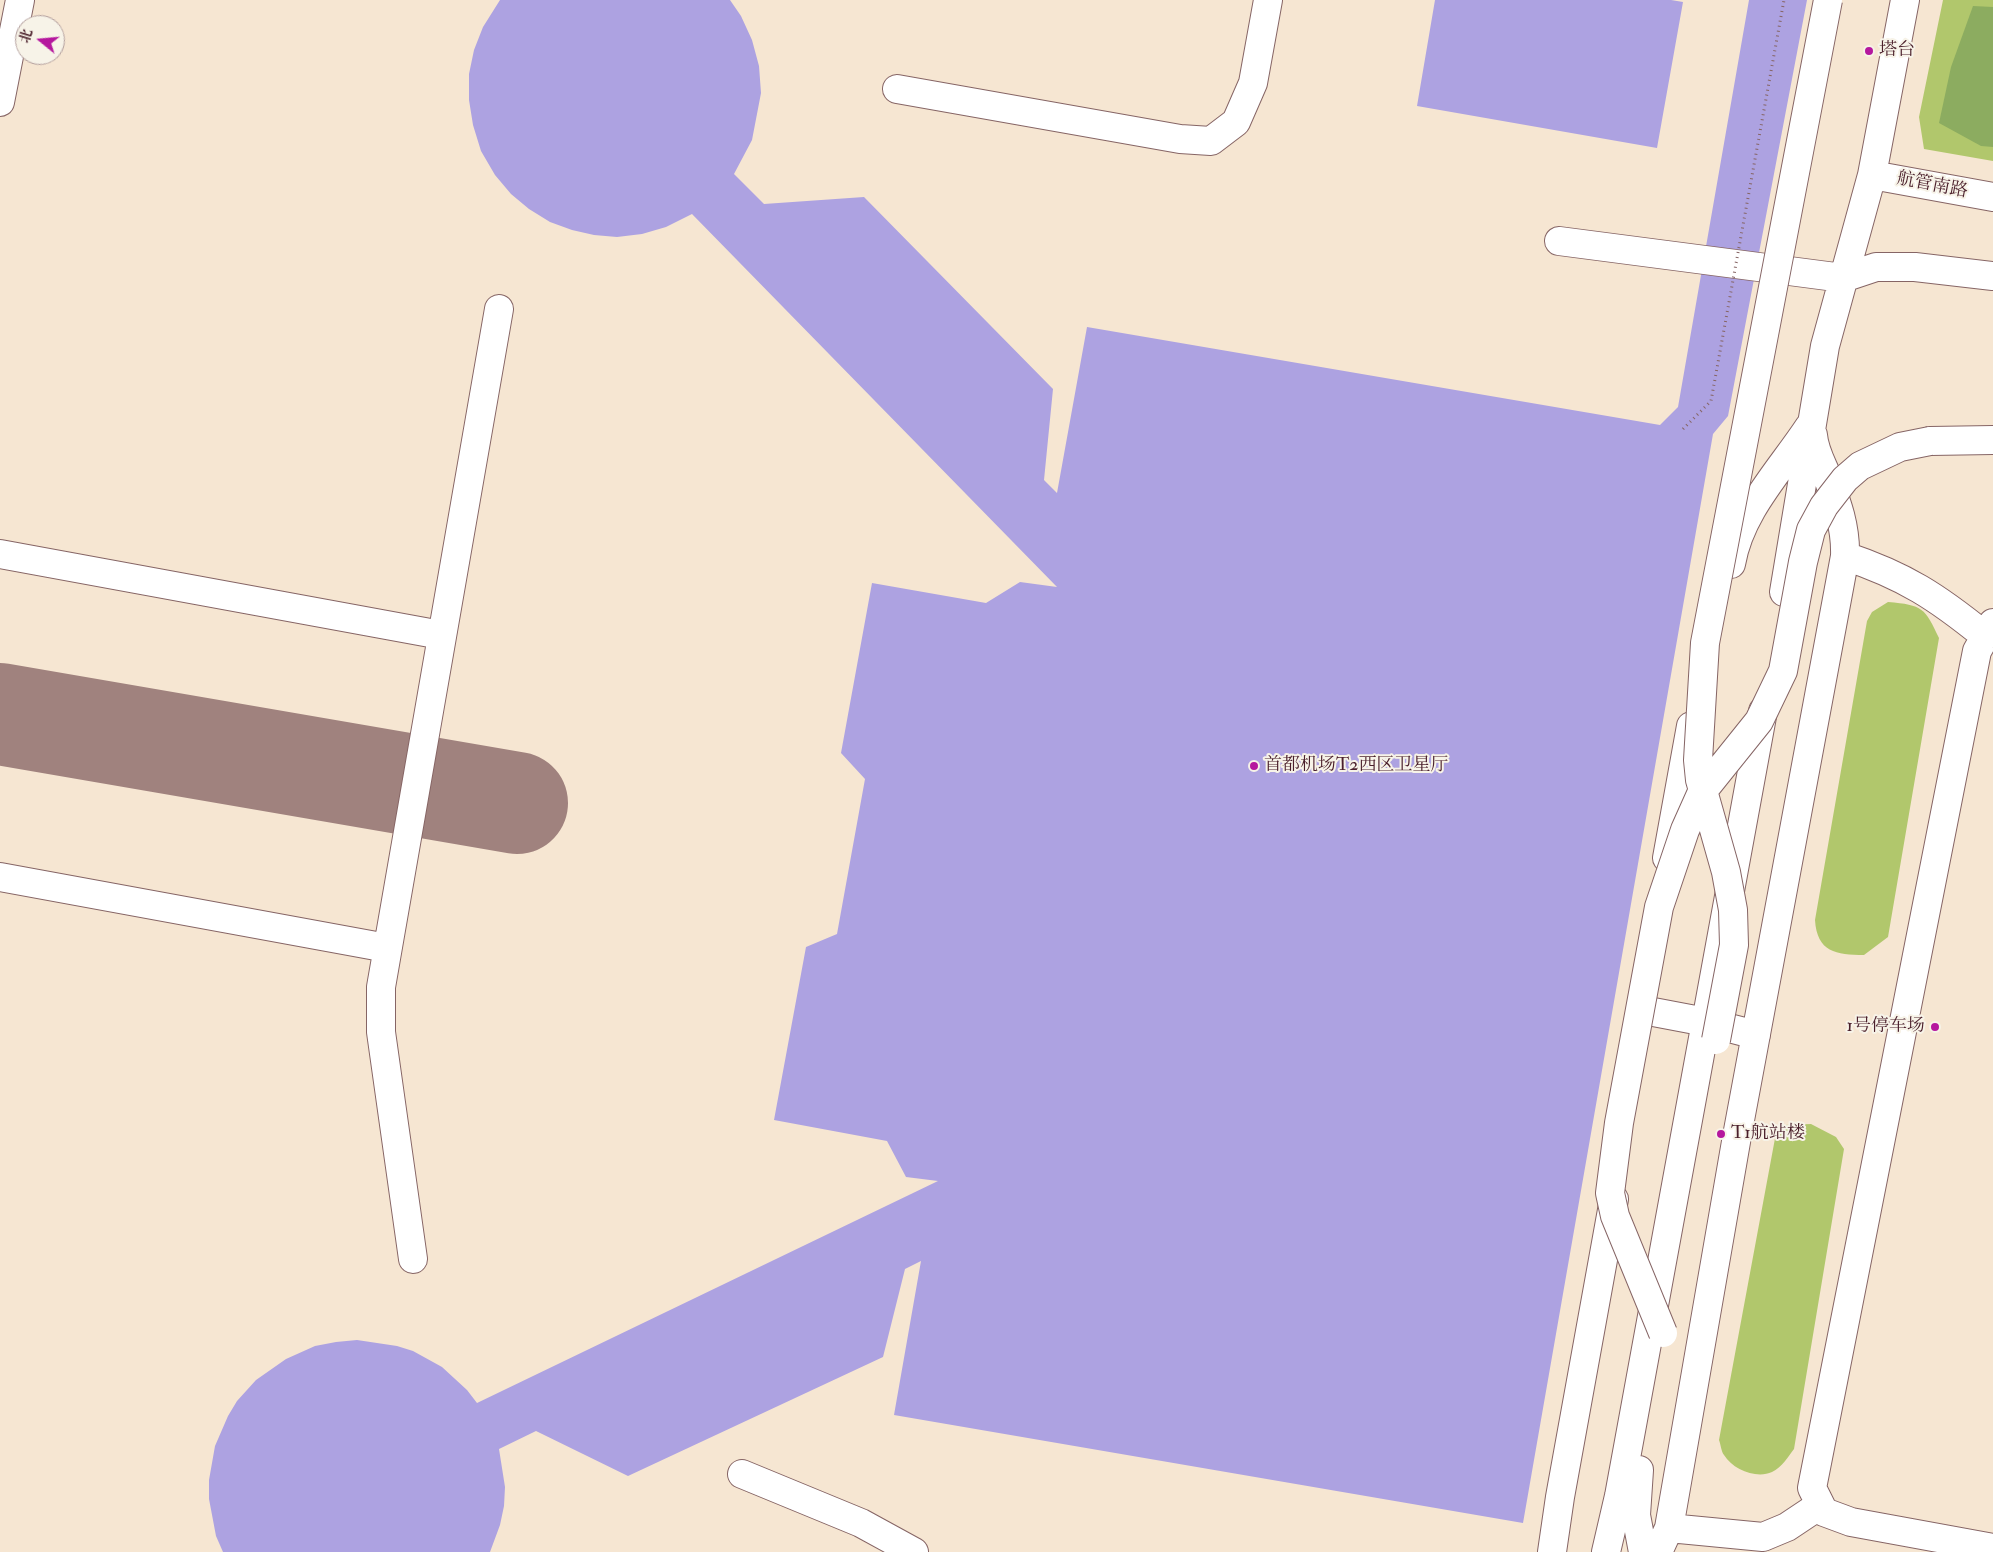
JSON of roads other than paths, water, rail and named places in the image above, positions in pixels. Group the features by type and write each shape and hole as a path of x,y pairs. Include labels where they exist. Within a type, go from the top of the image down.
{"street":[{"path":"0,102 20,0"},
{"path":"897,89 1180,139 1211,141 1236,122 1253,83 1268,0"},
{"path":"1662,1333 1615,1216 1610,1193 1619,1123 1705,643 1828,0"},
{"path":"1606,1552 1619,1496 1788,572 1825,346 1872,175 1905,0"},
{"name":"航管南路","path":"1872,175 1993,198"},
{"path":"1559,241 1843,278 1876,267 1915,268 1993,276"},
{"path":"413,1259 380,1032 381,987 499,309"},
{"path":"1812,421 1814,448 1841,516 1846,536 1845,556 1736,1136 1664,1540 1763,1537 1787,1528 1820,1505"},
{"path":"1552,1552 1560,1497 1648,1011 1737,535 1764,489 1812,421"},
{"path":"1643,1552 1636,1515 1637,1484 1662,1333 1803,562 1811,530 1824,506 1845,479 1860,466 1900,448 1930,441 1993,440"},
{"path":"0,554 441,635"},
{"path":"1845,556 1882,568 1916,585 1989,630 1977,651 1812,1488 1824,1512 1851,1522 1993,1548"},
{"path":"1705,643 1698,760 1702,792 1726,872 1733,910 1734,945"},
{"path":"1658,907 1685,830 1702,792 1759,721 1783,671"},
{"path":"0,877 387,948"},
{"path":"1648,1011 1706,1022 1756,1035"},
{"path":"742,1474 860,1523 914,1552"}],"place":[{"name":"塔台","path":"1869,51"},
{"name":"首都机场T2西区卫星厅","path":"1254,766"},
{"name":"1号停车场","path":"1935,1027"},
{"name":"T1航站楼","path":"1721,1134"}]}
